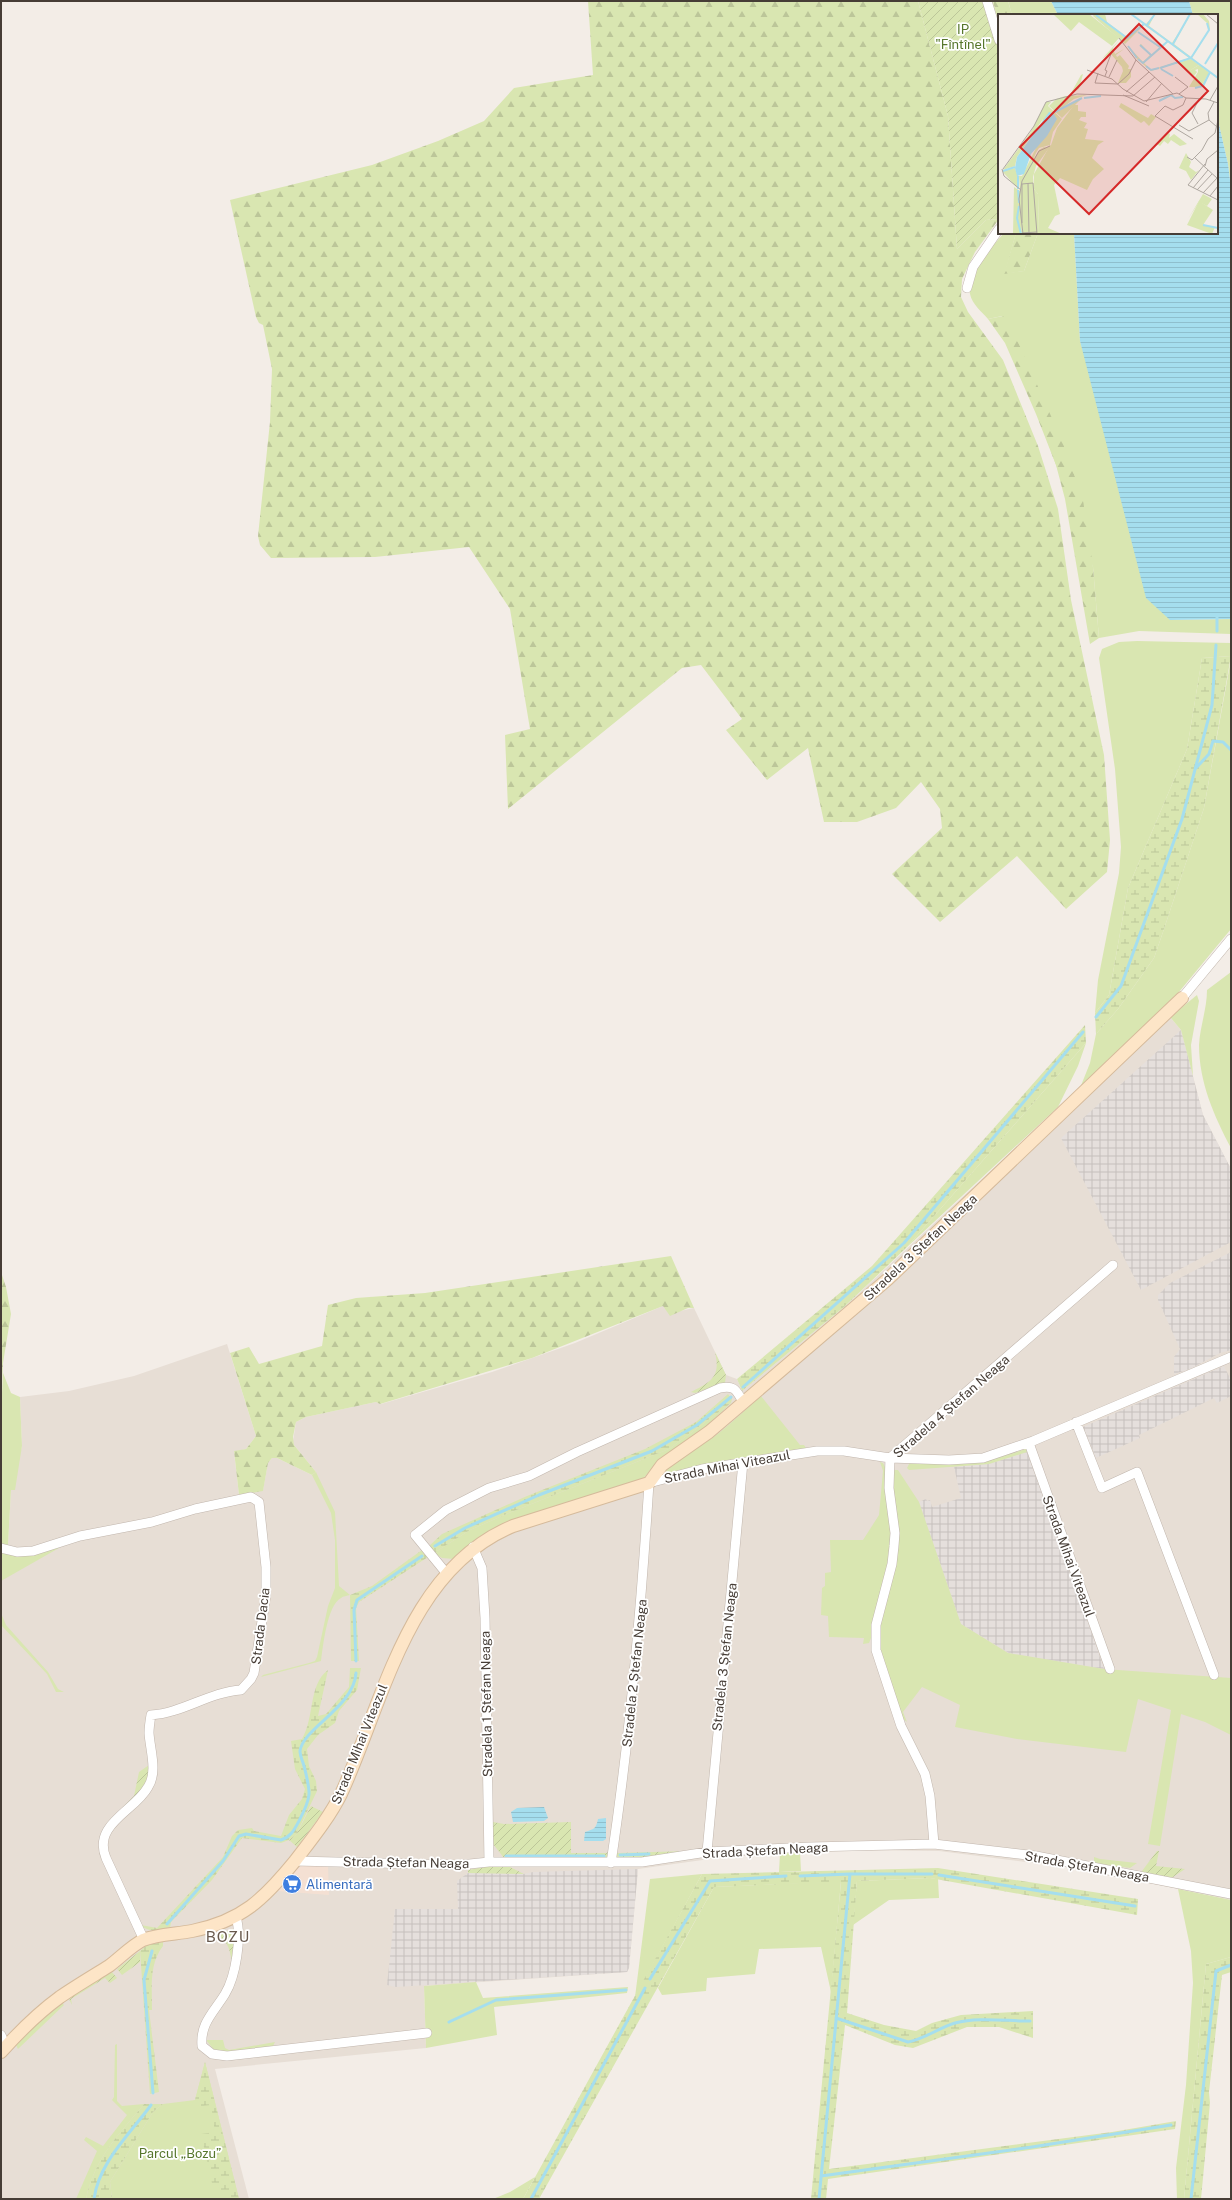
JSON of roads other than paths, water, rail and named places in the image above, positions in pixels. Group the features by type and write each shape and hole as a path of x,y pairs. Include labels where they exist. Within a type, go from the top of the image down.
{"street":[{"path":"987,1 998,37"},
{"path":"966,288 973,267 998,230"},
{"path":"1182,998 1231,939"},
{"name":"Stradela 3 Ștefan Neaga","path":"648,1483 662,1465 709,1432 888,1279 1182,998"},
{"name":"Stradela 4 Ștefan Neaga","path":"934,1844 930,1796 925,1774 901,1726 876,1647 876,1625 892,1564 895,1533 889,1488 890,1458 1113,1264"},
{"name":"Strada Mihai Viteazul","path":"3,2050 24,2028 60,1997 144,1940 213,1926 236,1917 258,1902 295,1861 327,1817 340,1795 390,1668 422,1608 447,1574 473,1547 493,1534 513,1526 648,1483 702,1469 743,1462 817,1451 844,1451 890,1458 975,1459 996,1455 1029,1443 1231,1357"},
{"path":"447,1574 415,1535 446,1510 489,1488 528,1476 577,1452 715,1390 730,1386 734,1388 744,1403"},
{"path":"1076,1422 1102,1488 1137,1472 1214,1675"},
{"name":"Strada Mihai Viteazul","path":"1029,1443 1110,1669"},
{"name":"Stradela 3 Ștefan Neaga","path":"706,1852 743,1462"},
{"name":"Stradela 2 Ștefan Neaga","path":"611,1863 620,1802 633,1682 643,1579 648,1483"},
{"name":"Strada Dacia","path":"1,1548 17,1552 33,1551 80,1536 152,1522 183,1512 236,1499 251,1496 259,1502 266,1567 266,1595 253,1676 241,1690 227,1691 165,1714 151,1715 149,1732 152,1779 142,1795 111,1826 103,1840 102,1850 144,1940"},
{"name":"Stradela 1 Ștefan Neaga","path":"473,1547 482,1568 485,1618 489,1862"},
{"name":"Strada Ștefan Neaga","path":"295,1861 460,1865 489,1862 611,1863 642,1862 706,1852 811,1847 934,1844 1036,1856 1231,1894"},
{"path":"236,1917 239,1938 229,1984 226,1993 208,2017 201,2037 202,2046 212,2054 227,2056 427,2033"},
{"path":"1,2035 3,2050"}],"water":[{"path":"1051,1 1189,1 1193,14 1058,14"},
{"path":"1218,120 1228,164 1231,188 1231,619 1170,620 1146,598 1080,341 1074,234 1218,234"},
{"path":"544,1807 548,1818 544,1821 513,1822 511,1812 517,1808"},
{"path":"606,1818 606,1839 603,1841 584,1841 585,1832 594,1828 598,1819"}],"waterway":[{"path":"1217,616 1217,631"},
{"path":"1096,1017 1121,986 1182,819 1212,705 1216,645"},
{"path":"1196,768 1209,754 1213,741 1223,742 1231,750"},
{"path":"743,1387 904,1243 1083,1032"},
{"path":"435,1546 465,1528 539,1495 652,1451 697,1425 731,1397"},
{"path":"356,1661 354,1610 357,1600 422,1556"},
{"path":"167,1924 223,1861 239,1836 246,1834 281,1840 292,1833 303,1813 309,1794 308,1782 300,1753 303,1742 347,1696 353,1685 356,1673"},
{"path":"620,1855 649,1854"},
{"path":"506,1856 604,1856"},
{"path":"800,1876 850,1874"},
{"path":"819,2199 850,1874 932,1874"},
{"path":"939,1875 1135,1906"},
{"path":"650,1979 710,1881 786,1876"},
{"path":"152,1951 144,1980 153,2093"},
{"path":"1191,2199 1216,1971 1231,1965"},
{"path":"531,2199 645,1988"},
{"path":"449,2022 496,2000 626,1990"},
{"path":"836,2018 908,2042 914,2041 949,2025 964,2021 1030,2021"},
{"path":"94,2199 102,2173 116,2149 151,2105"},
{"path":"821,2176 1032,2147 1171,2125"}],"place":[{"name":"Alimentară","path":"292,1884"}],"district":[{"name":"BOZU","path":"228,1937"}],"park label":[{"name":"IP \"Fîntînel\"","path":"963,36"},
{"name":"Parcul „Bozu”","path":"180,2153"}]}
